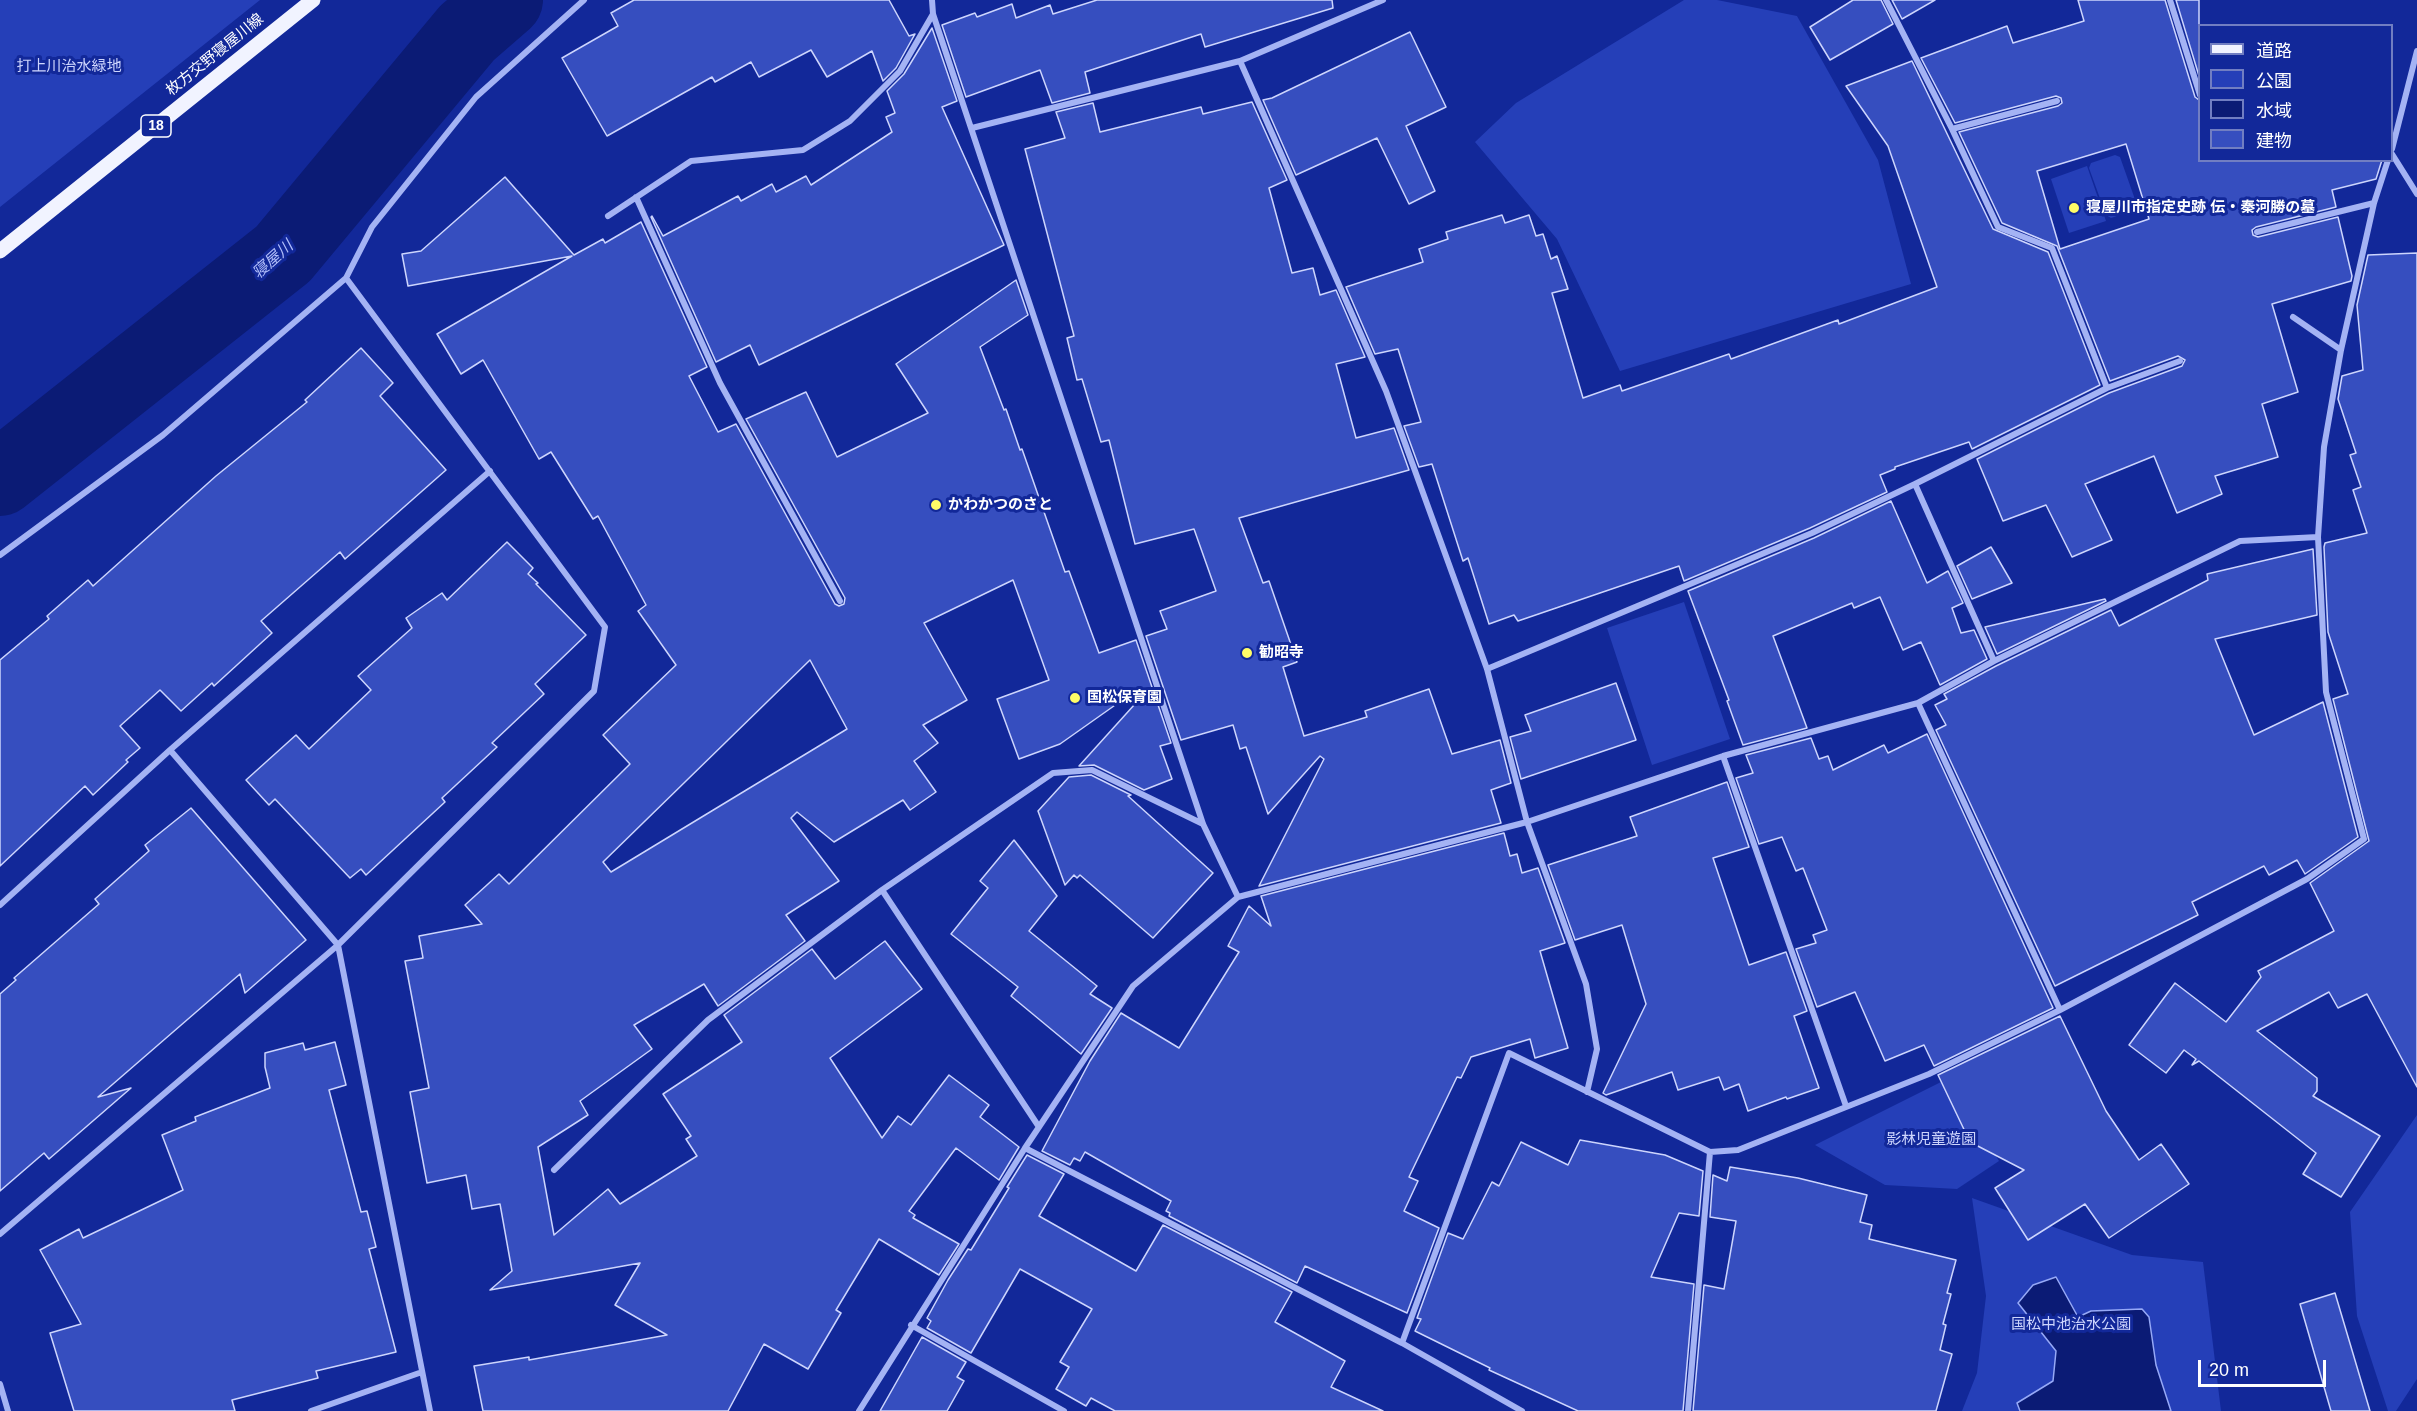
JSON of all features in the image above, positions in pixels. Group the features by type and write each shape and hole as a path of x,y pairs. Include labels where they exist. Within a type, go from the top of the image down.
{"main road":[{"name":"枚方交野寝屋川線","path":"0,251 313,0"}],"street":[{"path":"0,555 163,435 346,279 372,227 476,97 584,0"},
{"path":"932,0 933,14 1203,824 1238,897"},
{"path":"972,128 1240,61 1383,0"},
{"path":"1886,0 1952,129 1998,227 2052,248 2107,388"},
{"path":"2170,0 2198,92"},
{"path":"608,216 691,161 804,150 850,121 900,71 933,14"},
{"path":"2393,143 2417,51"},
{"path":"1240,61 1386,391 1487,669 1527,822 1586,984 1597,1049 1587,1092"},
{"path":"1952,129 2057,101"},
{"path":"2393,154 2417,194"},
{"path":"1402,1343 1509,1053 1710,1152 1738,1150 1929,1074 2060,1010 2307,879 2364,839 2326,692 2318,537 2324,447 2341,350 2374,203 2387,162"},
{"path":"636,197 720,383 840,601"},
{"path":"2257,232 2374,203"},
{"path":"0,1234 338,945 594,691 605,627 346,279"},
{"path":"2293,317 2341,350"},
{"path":"1487,669 1812,533 2107,388 2180,361"},
{"path":"0,904 170,750 490,471"},
{"path":"1915,484 1994,661"},
{"path":"859,1411 911,1325 1132,986 1238,897 1527,822 1723,756 1918,703 1994,661 2240,541 2318,537"},
{"path":"1918,703 2060,1010"},
{"path":"170,750 338,945 430,1411"},
{"path":"1723,756 1846,1106"},
{"path":"554,1170 708,1020 882,891 1053,773 1092,770 1203,824"},
{"path":"882,891 1039,1127"},
{"path":"1026,1148 1402,1343 1522,1411"},
{"path":"1688,1411 1710,1152"},
{"path":"911,1325 1064,1411"},
{"path":"311,1411 422,1372"},
{"path":"0,1384 8,1411"}],"green space":[{"name":"打上川治水緑地","path":"0,0 260,0 0,207"},
{"path":"1684,0 1717,0 1797,16 1878,160 1911,284 1620,371 1557,239 1475,142 1516,103"},
{"path":"2115,155 2120,157 2137,205 2135,210 2111,218 2106,215 2089,168 2091,163"},
{"path":"2087,166 2106,221 2069,233 2051,179"},
{"path":"1684,602 1730,739 1652,765 1607,628"},
{"name":"影林児童遊園","path":"1949,1078 1999,1161 1957,1189 1885,1185 1815,1145"},
{"path":"2417,1115 2417,1379 2396,1411 2388,1411 2357,1316 2350,1212"},
{"name":"国松中池治水公園","path":"1972,1198 2132,1255 2203,1262 2221,1411 1962,1411 1977,1373 1986,1296"}],"water":[{"path":"2056,1277 2078,1317 2091,1311 2142,1309 2149,1317 2156,1365 2171,1411 2020,1411 2017,1403 2053,1381 2056,1351 2018,1303 2033,1285"}],"building":[{"path":"634,0 889,0 909,36 915,34 896,68 883,81 872,51 827,77 811,50 759,77 751,62 715,82 712,77 607,136 562,58 618,26 611,13"},
{"path":"1097,0 1332,0 1333,8 1205,47 1201,34 1085,72 1090,93 1052,103 1040,70 966,97 942,25 975,13 977,17 1012,4 1016,18 1050,5 1053,14"},
{"path":"1853,0 1881,0 1893,24 1830,60 1810,27"},
{"path":"1892,0 1935,0 1902,19"},
{"path":"2078,0 2165,0 2195,97 2198,99 2198,162 2381,162 2376,179 2332,190 2336,207 2256,227 2252,230 2253,235 2258,237 2338,217 2352,276 2351,281 2272,304 2298,392 2262,404 2278,457 2215,476 2222,494 2177,513 2154,456 2085,484 2112,540 2072,557 2046,505 2003,521 1977,459 2109,393 2182,366 2185,360 2178,356 2110,381 2057,246 2002,223 1959,132 2058,106 2062,103 2061,98 2056,96 1955,123 1921,58 2007,26 2013,43 2084,21","holes":["2126,144 2149,219 2060,249 2037,171"]},
{"path":"2176,0 2199,0 2198,73"},
{"path":"932,28 957,101 942,107 1004,245 759,365 750,345 716,362 651,217 663,236 738,196 741,201 772,184 776,192 806,176 811,185 892,132 886,117 895,113 887,91 904,74"},
{"path":"1410,32 1446,107 1406,126 1435,191 1409,204 1377,138 1296,175 1263,100 1272,98"},
{"path":"1912,61 1993,229 2048,252 2100,385 1972,449 1969,442 1895,467 1880,475 1887,492 1810,528 1684,581 1679,566 1518,621 1514,615 1489,624 1468,558 1463,561 1432,464 1419,467 1404,426 1421,422 1398,349 1375,354 1346,287 1423,262 1419,249 1448,239 1446,232 1502,215 1505,223 1529,215 1536,236 1543,234 1551,259 1557,256 1568,289 1552,293 1583,398 1620,385 1622,391 1729,354 1731,359 1838,320 1839,324 1937,287 1888,146 1846,86"},
{"path":"1252,102 1287,180 1269,188 1292,273 1313,268 1320,295 1336,290 1365,357 1336,364 1356,438 1394,428 1409,470 1239,518 1263,583 1269,581 1297,662 1283,667 1304,736 1367,717 1365,711 1429,689 1452,754 1500,740 1511,783 1491,790 1501,823 1259,886 1324,759 1320,756 1268,814 1246,747 1240,749 1233,725 1181,740 1146,636 1167,629 1160,611 1216,591 1194,529 1135,544 1109,440 1101,442 1082,379 1077,380 1067,338 1074,336 1025,149 1065,138 1056,112 1093,103 1100,132 1201,107 1203,114"},
{"path":"505,177 574,255 603,239 605,243 641,222 707,367 689,376 718,432 736,424 835,604 839,606 844,604 845,598 746,419 806,392 837,457 928,413 896,364 1016,280 1028,315 980,347 1020,450 1022,449 1065,572 1069,571 1099,653 1136,640 1171,743 1160,746 1172,779 1144,790 1094,765 1079,766 1135,704 1128,696 1060,744 1019,759 997,699 1049,680 1013,580 924,623 967,700 923,725 938,743 914,761 936,792 910,810 903,800 834,842 797,812 791,818 839,881 786,915 805,941 718,1006 704,984 634,1025 652,1049 580,1101 588,1115 538,1147 554,1235 608,1189 620,1204 697,1156 686,1139 691,1136 663,1094 742,1042 724,1015 812,949 835,979 885,941 922,989 830,1058 882,1138 898,1116 911,1125 949,1075 989,1105 980,1117 1019,1147 999,1180 956,1148 909,1211 915,1215 913,1218 959,1244 939,1275 879,1239 836,1310 841,1313 808,1369 764,1344 728,1411 483,1411 474,1366 529,1357 529,1360 667,1335 615,1305 640,1263 490,1290 512,1271 500,1204 472,1209 466,1175 427,1183 410,1092 429,1088 405,961 423,958 419,936 482,924 465,905 499,874 509,884 630,764 603,735 676,665 638,611 646,605 598,516 593,519 551,452 539,459 483,360 461,374 437,334 572,256 408,286 402,254 421,251","holes":["810,660 847,729 611,872 603,862"]},
{"path":"2417,253 2417,1087 2367,994 2338,1008 2329,992 2257,1031 2317,1078 2317,1091 2313,1096 2380,1136 2341,1197 2303,1174 2316,1153 2199,1061 2192,1065 2196,1059 2184,1050 2166,1073 2129,1045 2175,983 2226,1022 2261,977 2258,971 2334,931 2310,883 2369,841 2333,699 2348,694 2328,632 2324,547 2325,543 2367,533 2353,490 2361,487 2350,455 2356,453 2338,399 2342,376 2363,370 2357,305 2368,255"},
{"path":"361,348 393,383 380,396 446,470 345,559 340,552 261,621 272,633 214,686 212,683 181,711 160,690 120,726 140,748 126,760 128,762 93,795 85,786 0,866 0,660 49,619 47,616 88,580 93,586 216,476 307,402 305,400"},
{"path":"1891,501 1927,583 1948,571 1963,603 1952,608 1961,633 1974,630 1987,659 1940,685 1921,642 1903,650 1880,597 1854,608 1852,603 1773,636 1807,728 1743,745 1727,701 1729,700 1688,591 1814,538"},
{"path":"507,542 533,568 528,574 538,583 536,584 586,635 535,684 544,694 492,743 497,747 442,798 445,802 366,875 361,869 350,878 275,799 269,805 246,780 296,735 309,749 371,690 358,676 412,628 406,618 442,593 447,600"},
{"path":"1991,547 2012,583 1972,599 1957,566"},
{"path":"2313,549 2317,615 2215,639 2254,735 2323,702 2358,837 2305,874 2297,860 2269,875 2264,866 2192,902 2198,915 2055,986 1936,730 1946,725 1935,705 1947,699 1944,694 2111,610 2119,626 2208,580 2207,574"},
{"path":"2105,599 2106,601 1997,654 1985,627"},
{"path":"1616,683 1636,740 1521,779 1510,737 1531,731 1525,715"},
{"path":"1927,734 2053,1008 1934,1066 1924,1045 1885,1061 1855,992 1817,1007 1796,949 1816,943 1813,935 1827,930 1803,868 1796,871 1782,837 1759,844 1736,778 1753,773 1746,755 1811,738 1819,759 1828,756 1833,770 1884,745 1888,753"},
{"path":"1091,775 1131,795 1128,796 1213,873 1153,938 1080,875 1077,878 1074,875 1065,885 1038,811 1069,777"},
{"path":"1727,782 1749,847 1713,858 1749,965 1786,952 1807,1011 1794,1016 1819,1088 1748,1111 1739,1084 1724,1090 1719,1077 1678,1090 1672,1072 1606,1095 1603,1093 1646,1004 1622,925 1575,940 1548,865 1637,836 1630,817"},
{"path":"191,808 306,940 245,993 240,974 98,1097 131,1088 49,1159 44,1153 0,1191 0,994 16,980 14,978 99,904 95,899 149,851 145,845"},
{"path":"1504,833 1510,856 1517,854 1522,873 1538,868 1565,943 1540,951 1568,1048 1535,1058 1530,1039 1471,1057 1461,1078 1457,1077 1409,1177 1418,1181 1404,1211 1439,1228 1407,1313 1305,1266 1297,1283 1169,1216 1170,1213 1166,1211 1171,1201 1085,1152 1080,1161 1074,1158 1070,1165 1042,1151 1090,1061 1121,1013 1179,1048 1239,952 1228,946 1249,906 1271,926 1261,896"},
{"path":"1014,840 1057,896 1029,931 1097,986 1090,994 1112,1008 1081,1054 1011,996 1018,987 951,934 988,888 980,881"},
{"path":"2060,1016 2106,1111 2139,1160 2161,1144 2189,1184 2109,1238 2085,1204 2028,1240 1995,1188 2024,1170 1970,1142 1938,1075"},
{"path":"335,1042 346,1085 329,1090 361,1212 367,1211 376,1247 369,1249 396,1352 316,1371 318,1378 232,1400 235,1411 74,1411 50,1333 81,1324 40,1250 79,1229 83,1238 183,1190 162,1135 196,1121 195,1117 270,1088 265,1067 265,1053 303,1043 305,1050"},
{"path":"1580,1140 1665,1155 1703,1171 1699,1216 1679,1213 1651,1277 1694,1284 1683,1411 1578,1411 1489,1370 1490,1368 1415,1331 1421,1319 1417,1318 1448,1233 1463,1239 1492,1182 1499,1186 1521,1142 1568,1165"},
{"path":"1027,1155 1064,1174 1039,1216 1136,1271 1163,1225 1292,1292 1275,1322 1345,1361 1331,1387 1383,1411 1115,1411 1091,1398 1086,1406 1056,1389 1069,1367 1060,1362 1092,1309 1020,1269 971,1353 927,1328 931,1321 927,1318 948,1280 968,1249 971,1250"},
{"path":"1730,1167 1798,1178 1867,1195 1860,1222 1872,1225 1869,1239 1956,1260 1947,1293 1951,1294 1943,1324 1946,1325 1940,1350 1952,1354 1936,1411 1693,1411 1704,1285 1724,1289 1736,1221 1710,1217 1713,1175 1727,1181"},
{"path":"2335,1293 2370,1411 2331,1411 2300,1304"},
{"path":"922,1337 966,1362 957,1377 964,1381 947,1411 880,1411"}],"waterway":[{"name":"寝屋川","path":"0,478 283,254 467,33 505,0"}],"place":[{"name":"寝屋川市指定史跡 伝・秦河勝の墓","path":"2074,208"},
{"name":"かわかつのさと","path":"936,505"},
{"name":"勧昭寺","path":"1247,653"},
{"name":"国松保育園","path":"1075,698"}]}
